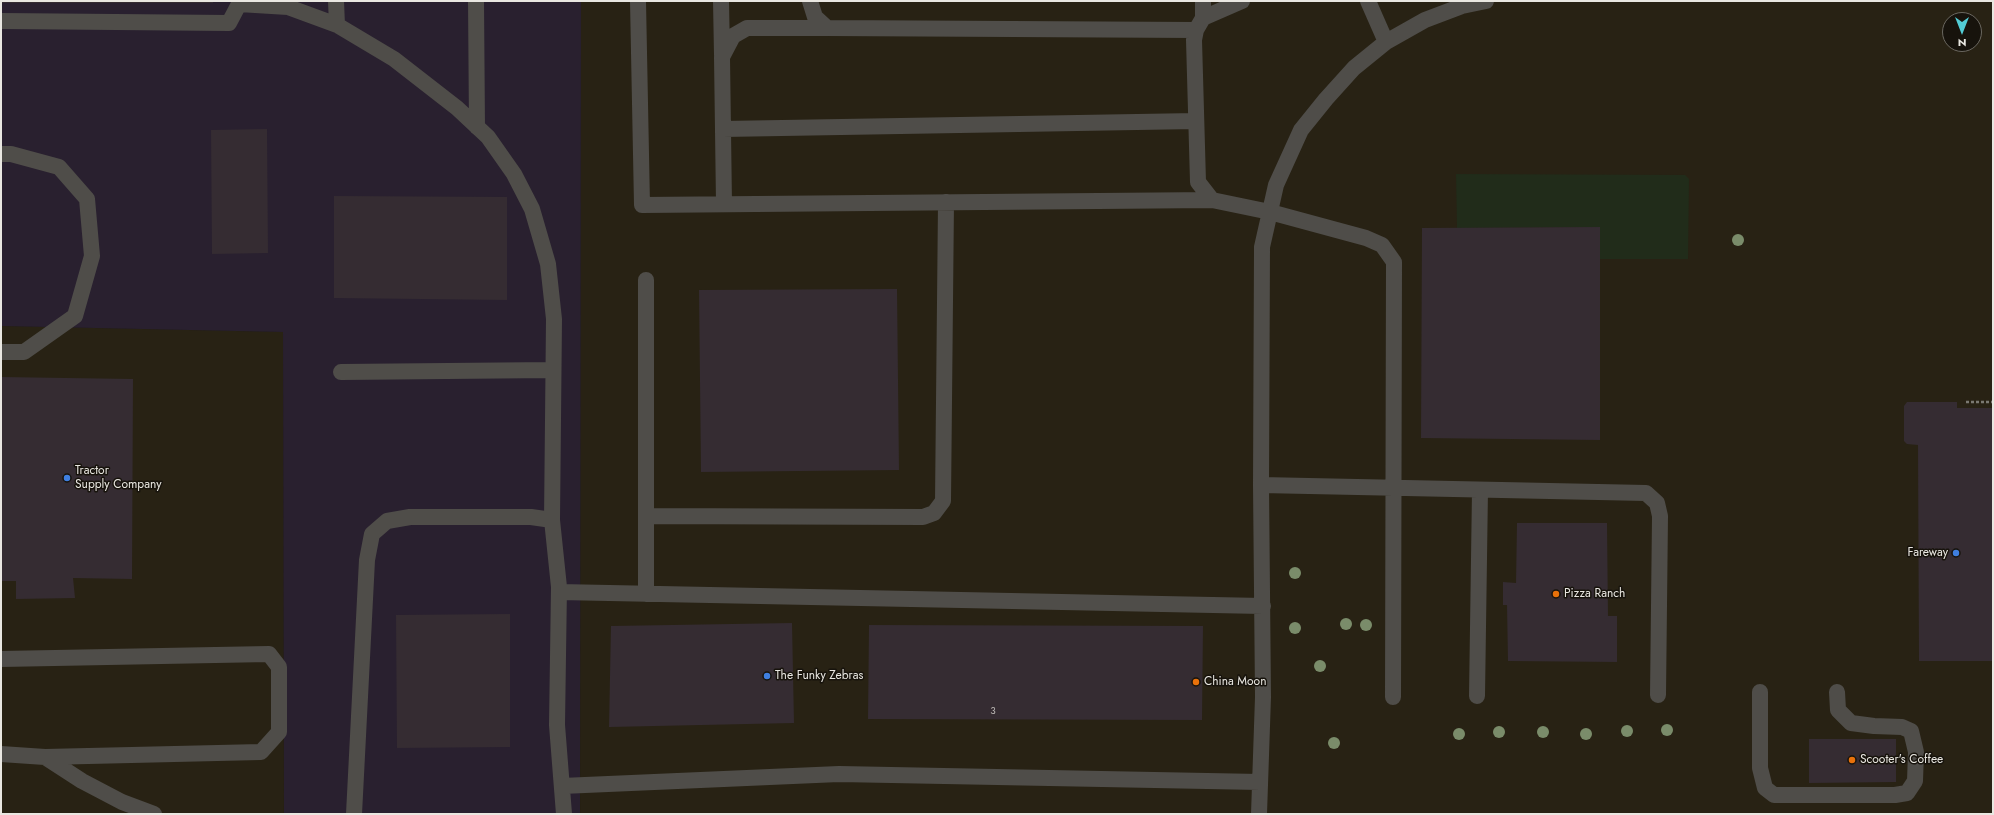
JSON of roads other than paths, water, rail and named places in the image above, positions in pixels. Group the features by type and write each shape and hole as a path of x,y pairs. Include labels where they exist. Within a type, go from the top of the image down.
{"lane":[{"path":"336,1 337,25"},
{"path":"476,1 477,127"},
{"path":"638,1 642,205 1212,200 1270,212 1366,238 1382,245 1394,262 1393,698"},
{"path":"721,1 724,204"},
{"path":"810,1 815,17 827,28"},
{"path":"1203,1 1200,24 1194,40 1198,182 1212,200"},
{"path":"722,57 733,36 747,28 1200,24 1242,1"},
{"path":"1368,1 1386,42"},
{"path":"1259,814 1263,698 1261,485 1262,247 1276,185 1301,130 1354,68 1386,42 1425,20 1462,6 1486,1"},
{"path":"1,21 229,23 239,3 288,7 337,25 394,59 457,108 488,137 514,174 532,209 548,264 554,319 552,370 552,520 559,592 557,725 564,814"},
{"path":"723,129 1196,120"},
{"path":"1,154 11,154 59,167 78,188 87,199 92,256 75,316 24,352 1,352"},
{"path":"646,516 922,518 934,513 943,501 946,202"},
{"path":"646,280 646,594"},
{"path":"341,372 552,370"},
{"path":"1261,485 1646,493 1657,503 1660,516 1658,695"},
{"path":"1477,696 1480,490"},
{"path":"354,814 367,560 372,534 387,520 410,517 531,517 552,520"},
{"path":"559,592 1263,606"},
{"path":"1,659 269,654 279,667 279,732 261,752 45,757 1,754"},
{"path":"1760,692 1760,768 1765,788 1774,795 1895,795 1907,793 1914,781 1916,752 1911,731 1902,727 1851,723 1838,710 1837,692"},
{"path":"45,757 82,781 122,802 154,814"},
{"path":"562,786 839,774 1260,782"}],"place":[{"name":"Tractor Supply Company","path":"67,478"},
{"name":"Fareway","path":"1956,553"},
{"name":"Pizza Ranch","path":"1556,594"},
{"name":"The Funky Zebras","path":"767,676"},
{"name":"China Moon","path":"1196,682"},
{"name":"Scooter's Coffee","path":"1852,760"}]}
